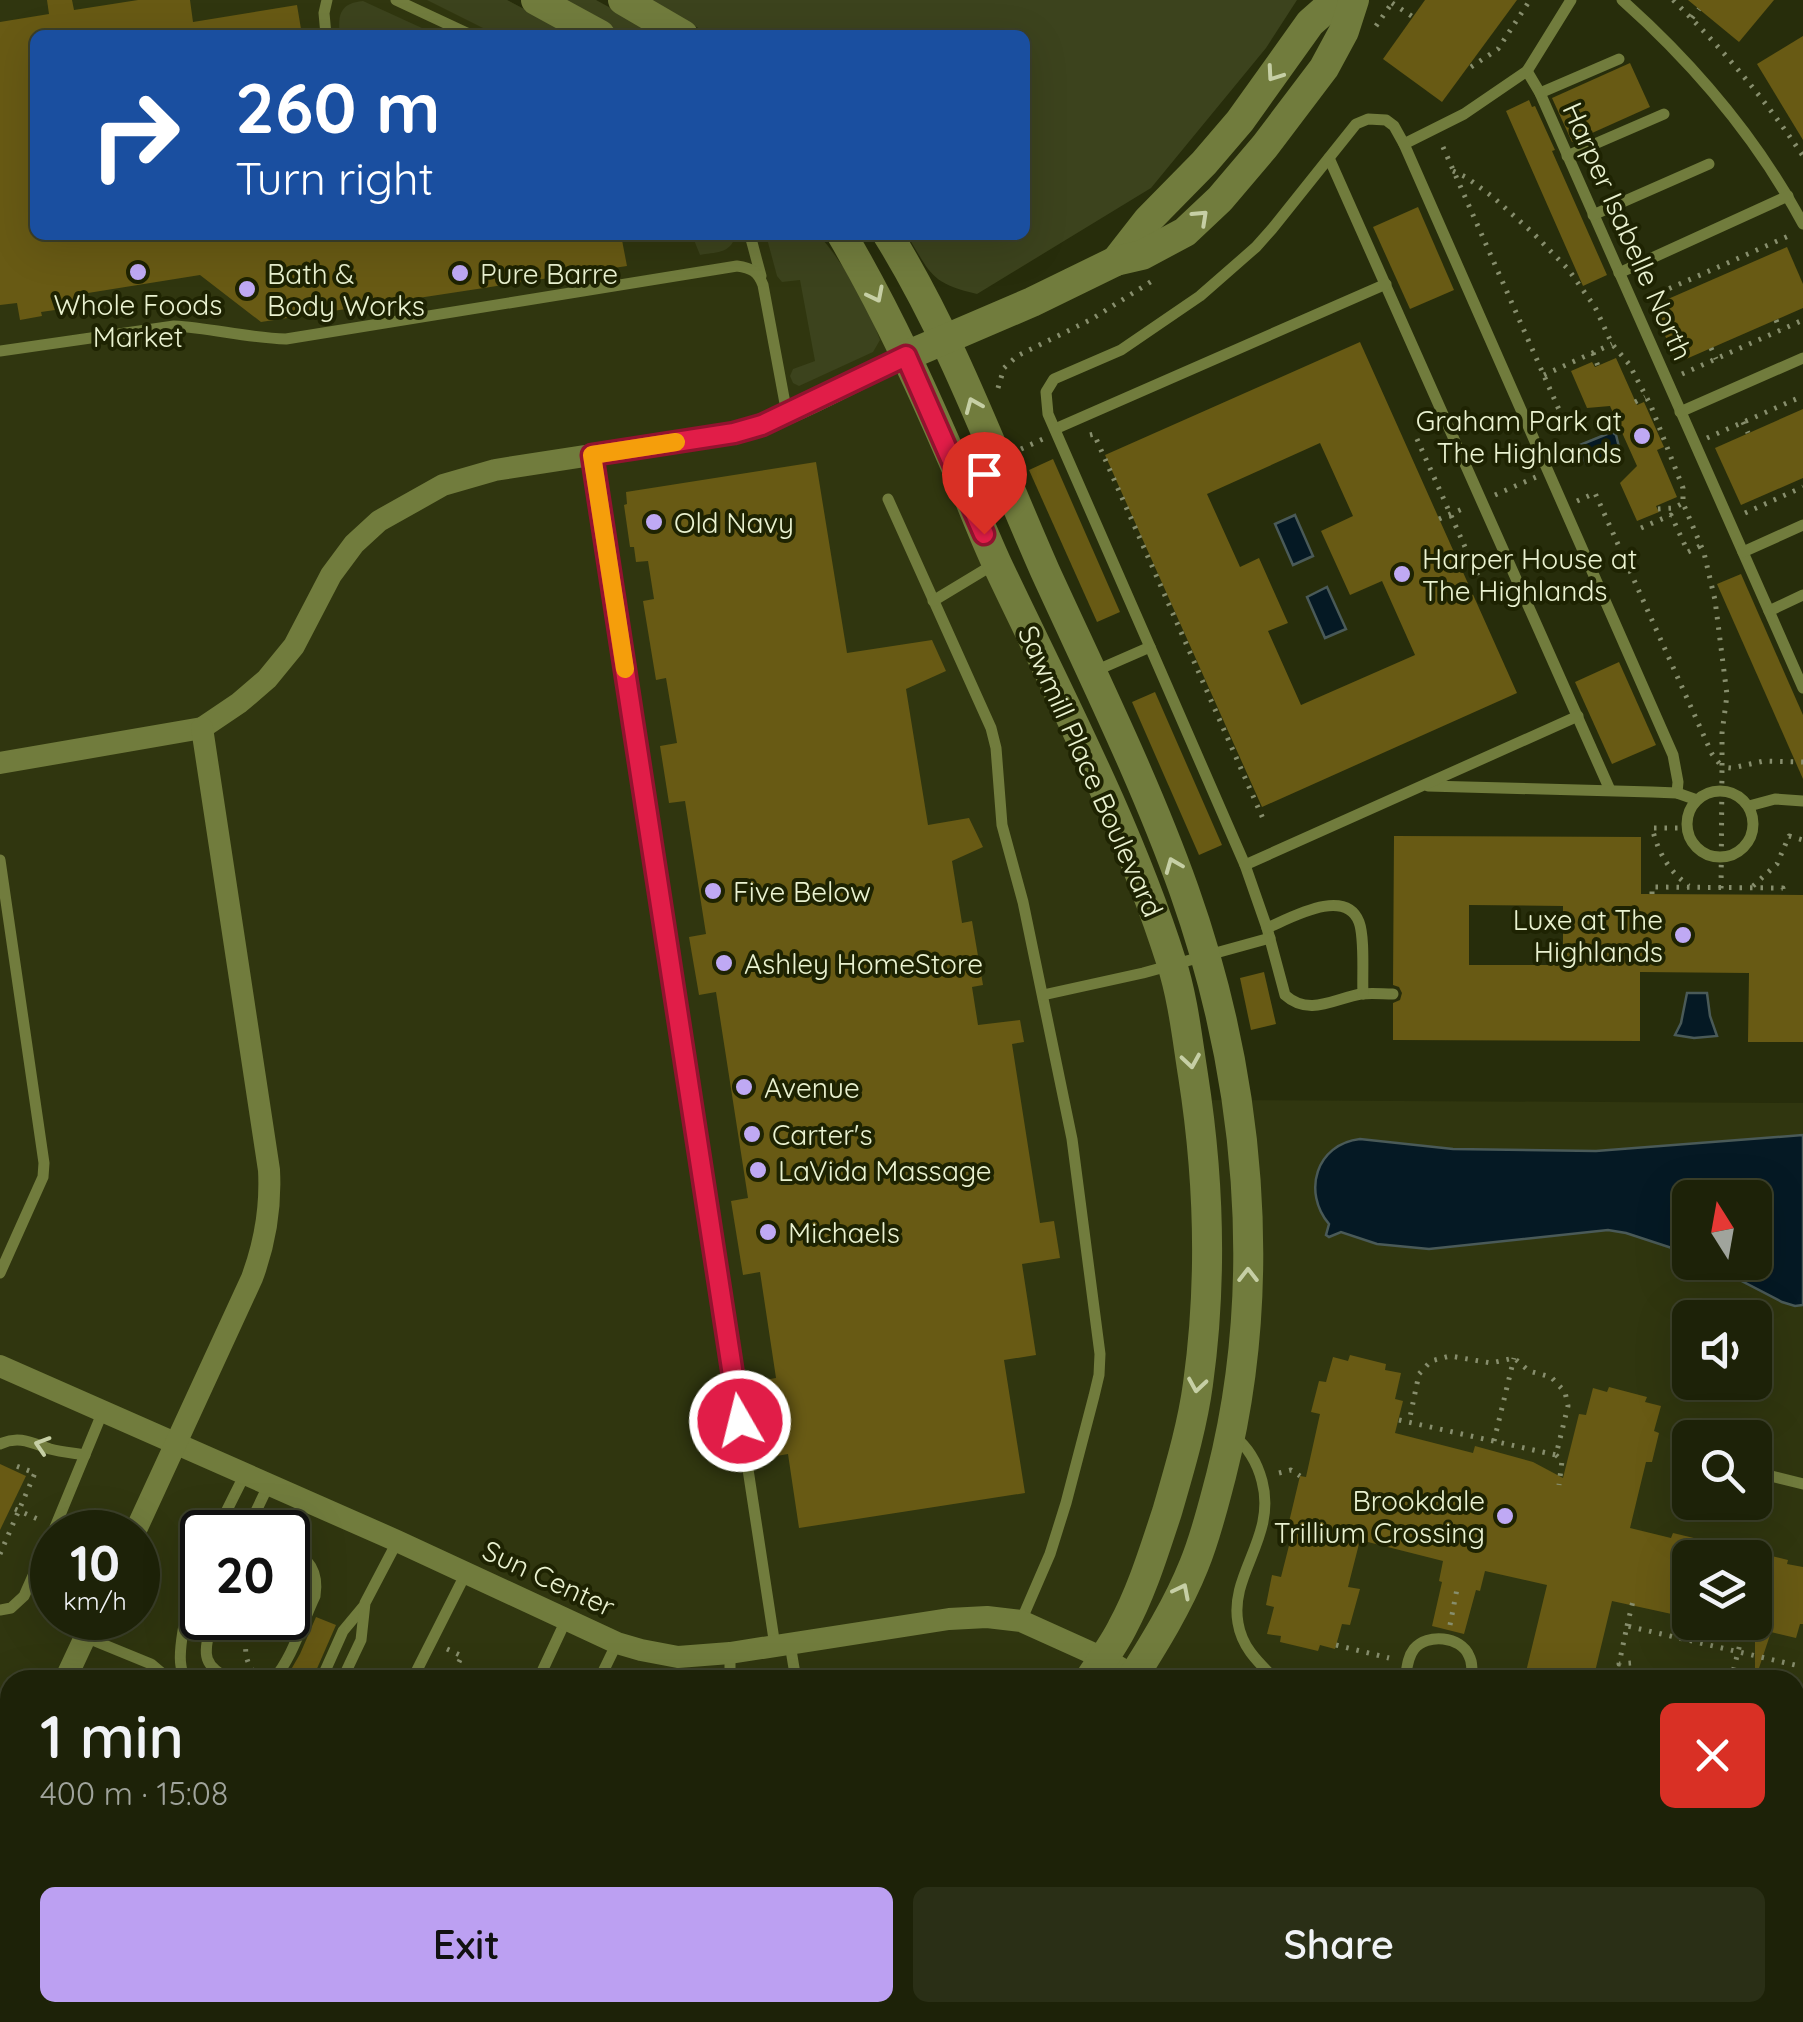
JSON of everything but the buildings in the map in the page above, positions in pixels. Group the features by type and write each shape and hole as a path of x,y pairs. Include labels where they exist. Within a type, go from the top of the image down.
{"street":[{"path":"536,0 591,30"},
{"path":"623,0 674,30"},
{"path":"1116,261 1148,220 1240,121 1310,23 1336,0"},
{"path":"0,763 202,728 267,680 296,643 338,564 354,544 408,502 446,484 495,470 734,433 762,425 1116,261 1163,245 1185,232 1220,199 1266,146 1324,68 1344,32 1354,0"},
{"name":"Sawmill Place Boulevard","path":"845,240 906,356 996,563 1114,812 1147,890 1180,997 1202,1139 1207,1252 1198,1387 1181,1466 1140,1590 1096,1669"},
{"name":"Sawmill Place Boulevard","path":"891,240 946,340 1140,782 1184,890 1227,1044 1247,1184 1248,1311 1236,1405 1212,1512 1196,1559 1140,1670"},
{"path":"146,1510 240,1307 260,1256 270,1194 202,728"},
{"name":"Sun Center","path":"0,1366 177,1444 240,1484 269,1484 617,1643 641,1650 678,1657 730,1653 987,1617 1021,1621 1096,1669"},
{"path":"70,1670 84,1640"}],"lane":[{"path":"326,30 327,0"},
{"path":"396,0 459,30"},
{"path":"1404,144 1464,114 1527,71 1571,0"},
{"path":"1622,0 1656,30 1758,148 1803,226"},
{"path":"1540,93 1619,59"},
{"name":"Harper Isabelle North","path":"1527,71 1769,610 1798,664 1803,688"},
{"path":"1567,156 1664,114"},
{"path":"1393,994 1363,994 1334,1003 1307,1005 1285,995 1245,864 1062,447 1045,399 1054,380 1120,350 1200,296 1256,247 1296,202 1351,128 1368,119 1381,118 1391,123 1404,144 1673,755 1676,794"},
{"path":"1329,158 1610,790"},
{"path":"1593,214 1709,164"},
{"path":"1618,273 1788,196"},
{"path":"751,240 787,414"},
{"path":"0,351 174,326 259,339 286,339 737,266 759,274 763,285"},
{"path":"1056,431 1386,284"},
{"path":"1680,412 1803,358"},
{"path":"592,455 783,1645 792,1670"},
{"path":"888,499 996,748 1002,825 1023,902 1072,1138 1100,1354 1096,1386 1066,1502 1050,1554 1021,1621"},
{"path":"1743,552 1803,525"},
{"path":"933,601 996,563"},
{"path":"1769,610 1803,595"},
{"path":"1091,672 1150,647"},
{"path":"1245,864 1578,716"},
{"path":"1424,786 1610,790 1676,794 1697,800"},
{"path":"1722,790 1732,792 1749,806 1752,835 1739,851 1722,857 1700,850 1688,828 1689,812 1697,800 1722,790"},
{"path":"1749,806 1775,799 1803,801"},
{"path":"0,860 44,1163 43,1177 0,1273"},
{"path":"1043,996 1204,957 1268,933 1322,906 1337,906 1356,918 1363,994"},
{"path":"62,1510 103,1411"},
{"path":"1230,1433 1256,1464 1266,1498 1266,1518 1239,1593 1237,1622 1248,1651 1266,1670"},
{"path":"0,1444 24,1440 85,1455"},
{"path":"1772,1476 1803,1484"},
{"path":"238,1510 240,1484"},
{"path":"227,1510 240,1484"},
{"path":"258,1510 269,1484"},
{"path":"325,1670 343,1631 366,1603 397,1542"},
{"path":"310,1564 316,1587 310,1607"},
{"path":"417,1670 466,1573"},
{"path":"0,1610 11,1608 24,1596 30,1583"},
{"path":"347,1670 361,1640 366,1603"},
{"path":"543,1670 566,1620"},
{"path":"1408,1670 1412,1652 1432,1639 1447,1639 1464,1647 1470,1656 1471,1670"},
{"path":"111,1640 164,1670"},
{"path":"182,1640 182,1670"},
{"path":"209,1640 206,1658 212,1670"},
{"path":"280,1670 294,1640"},
{"path":"604,1670 617,1643"},
{"path":"730,1653 730,1670"},
{"path":"151,1664 158,1670"}],"path":[{"path":"1473,63 1502,44 1530,0"},
{"path":"1673,0 1717,44 1803,156"},
{"path":"1392,3 1413,17"},
{"path":"1692,18 1699,9"},
{"path":"1772,112 1782,106"},
{"path":"1443,148 1564,422 1545,430"},
{"path":"1453,171 1493,197 1556,255 1595,306 1668,444 1683,488 1683,504 1702,545 1715,600 1726,688 1721,891"},
{"path":"1632,305 1803,226"},
{"path":"1747,254 1751,262"},
{"path":"1682,283 1686,291"},
{"path":"1776,320 1780,330"},
{"path":"1682,374 1803,320"},
{"path":"1544,374 1612,344"},
{"path":"1711,348 1716,359"},
{"path":"1592,353 1598,366"},
{"path":"1705,439 1803,396"},
{"path":"1635,402 1645,397"},
{"path":"1743,422 1748,433"},
{"path":"1018,450 1056,431"},
{"path":"1062,447 1094,434 1264,821"},
{"path":"1417,439 1480,583"},
{"path":"1728,520 1803,487"},
{"path":"1773,490 1777,499"},
{"path":"1577,501 1596,494 1712,754 1722,767 1764,761 1803,762"},
{"path":"1665,518 1659,508 1683,504"},
{"path":"1640,528 1672,515 1688,552 1702,545"},
{"path":"1688,828 1652,828 1666,865 1690,888"},
{"path":"1751,888 1777,864 1788,836 1803,840"},
{"path":"1652,894 1652,887 1721,891 1783,888 1784,895"},
{"path":"1409,1422 1419,1374 1431,1361 1450,1356 1491,1363 1514,1358"},
{"path":"1494,1441 1514,1358"},
{"path":"1514,1358 1529,1371 1551,1377 1565,1392 1568,1406 1556,1455"},
{"path":"1398,1420 1556,1455 1562,1461 1558,1485"},
{"path":"0,1554 34,1473 11,1464"},
{"path":"1276,1474 1290,1470 1300,1476"},
{"path":"17,1510 30,1518"},
{"path":"1447,1639 1457,1589"},
{"path":"1631,1663 1618,1664 1633,1601"},
{"path":"1627,1626 1795,1665"},
{"path":"247,1640 244,1658 251,1670"},
{"path":"1734,1670 1741,1640"},
{"path":"431,1642 462,1656 455,1670"},
{"path":"1336,1644 1389,1658"}],"shaded area":[{"path":"0,0 507,0 564,30 30,30 30,240 823,240 874,322 1114,812 1197,1100 1803,1103 1803,1670 0,1670"},
{"path":"427,0 507,0 564,30 487,30"},
{"path":"560,0 596,0 651,30 614,30"},
{"path":"651,0 1297,0 1266,48 1151,188 977,294 950,286 933,275 910,240 1030,240 1030,30 702,30"},
{"path":"363,1 425,30 340,30 342,11"},
{"path":"694,240 734,240 726,249 700,255"},
{"path":"767,240 823,240 869,312 880,340 873,352 799,386 793,383 793,369 815,361 800,280 782,282"}],"water":[{"path":"1612,432 1620,451 1586,464 1580,445"},
{"path":"1295,515 1313,556 1293,565 1275,524"},
{"path":"1327,587 1346,629 1325,638 1307,597"},
{"path":"1687,993 1707,993 1717,1036 1675,1035"},
{"path":"1803,1135 1803,1305 1782,1302 1740,1280 1772,1280 1772,1180 1672,1180 1672,1248 1608,1230 1429,1249 1377,1244 1341,1232 1326,1235 1329,1224 1316,1198 1315,1184 1324,1160 1345,1143 1360,1139 1453,1149 1596,1151"}],"slow traffic":[{"path":"625,669 592,455 676,442"}],"place":[{"name":"Whole Foods Market","path":"138,272"},
{"name":"Pure Barre","path":"460,273"},
{"name":"Bath & Body Works","path":"247,289"},
{"name":"Graham Park at The Highlands","path":"1642,436"},
{"name":"Old Navy","path":"654,522"},
{"name":"Harper House at The Highlands","path":"1402,574"},
{"name":"Five Below","path":"713,891"},
{"name":"Luxe at The Highlands","path":"1683,935"},
{"name":"Ashley HomeStore","path":"724,963"},
{"name":"Avenue","path":"744,1087"},
{"name":"Carter's","path":"752,1134"},
{"name":"LaVida Massage","path":"758,1170"},
{"name":"Michaels","path":"768,1232"},
{"name":"Brookdale Trillium Crossing","path":"1505,1516"}],"route":[{"path":"740,1421 592,455 734,433 762,425 906,356 984,534"}]}
